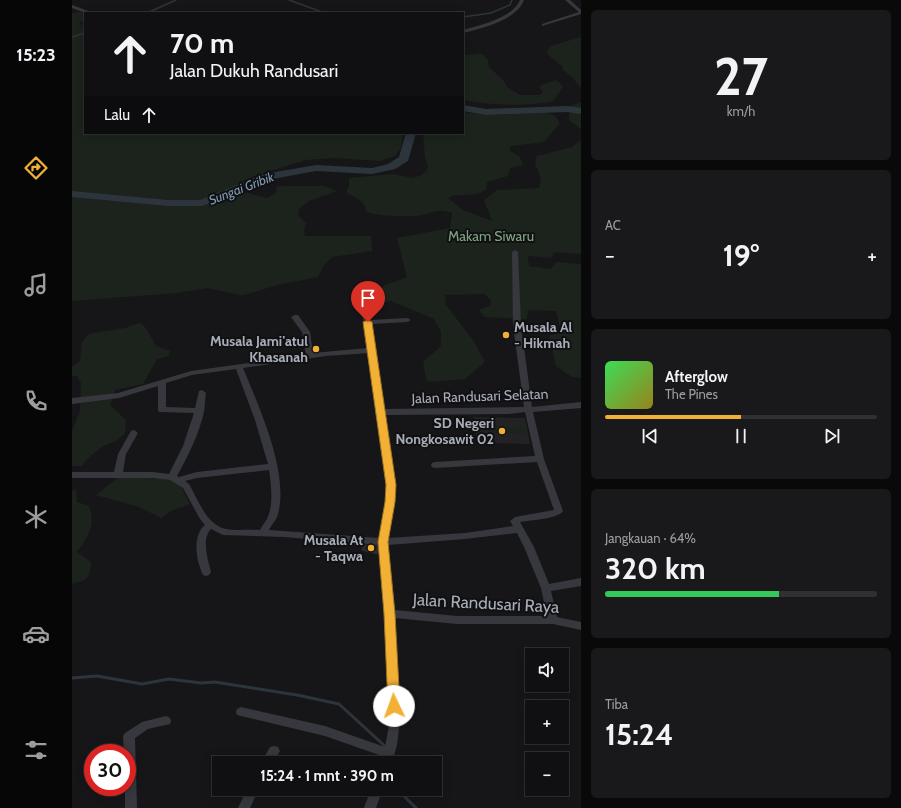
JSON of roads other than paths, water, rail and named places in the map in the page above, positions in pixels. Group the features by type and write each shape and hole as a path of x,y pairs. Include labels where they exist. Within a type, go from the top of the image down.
{"street":[{"path":"464,32 502,18 519,8 523,0"},
{"path":"544,25 581,13 567,0"},
{"path":"72,6 87,12"},
{"path":"515,252 517,325 528,409 540,459 559,511 555,513 518,518 515,521 529,547 546,588 553,620"},
{"path":"241,712 325,731 388,754 394,720 390,614 383,542 391,491 368,322 362,302"},
{"path":"294,316 306,332 310,356"},
{"path":"368,322 407,320"},
{"path":"72,402 119,395 191,373 310,356 372,350"},
{"path":"239,367 257,412 276,487 272,516 263,533"},
{"path":"162,381 162,410 200,411"},
{"path":"176,479 193,437 200,411 202,393"},
{"name":"Jalan Randusari Selatan","path":"380,412 528,409 581,405"},
{"path":"118,475 122,454 134,433"},
{"path":"435,465 540,459"},
{"path":"72,475 153,475 176,479 197,475 272,467"},
{"path":"176,479 186,486 203,516 211,525 223,532 263,533 383,542 465,536 518,529"},
{"path":"206,572 201,538 207,527 211,525"},
{"path":"546,588 581,582"},
{"name":"Jalan Randusari Raya","path":"390,614 457,620 553,620 581,626"},
{"path":"131,808 128,736 146,725 166,720"},
{"path":"272,756 274,751"},
{"path":"244,808 250,796"},
{"path":"370,808 374,796"}],"waterway":[{"path":"149,12 176,0"},
{"path":"289,0 322,12"},
{"path":"464,17 491,13 510,5 512,0"},
{"path":"72,37 84,33"},
{"name":"Sungai Gribik","path":"464,108 486,112 567,109 581,111"},
{"name":"Sungai Gribik","path":"72,194 168,203 202,203 264,177 316,168 372,171 391,167 404,159 411,134"},
{"path":"72,678 97,676 142,684 169,679 201,683 215,682 297,695 339,704 387,748"},
{"path":"404,796 416,808"}],"place":[{"name":"Musala Al - Hikmah","path":"506,335"},
{"name":"Musala Jami'atul Khasanah","path":"316,349"},
{"name":"SD Negeri Nongkosawit 02","path":"502,431"},
{"name":"Musala At - Taqwa","path":"371,548"}],"park label":[{"name":"Makam Siwaru","path":"491,236"}]}
